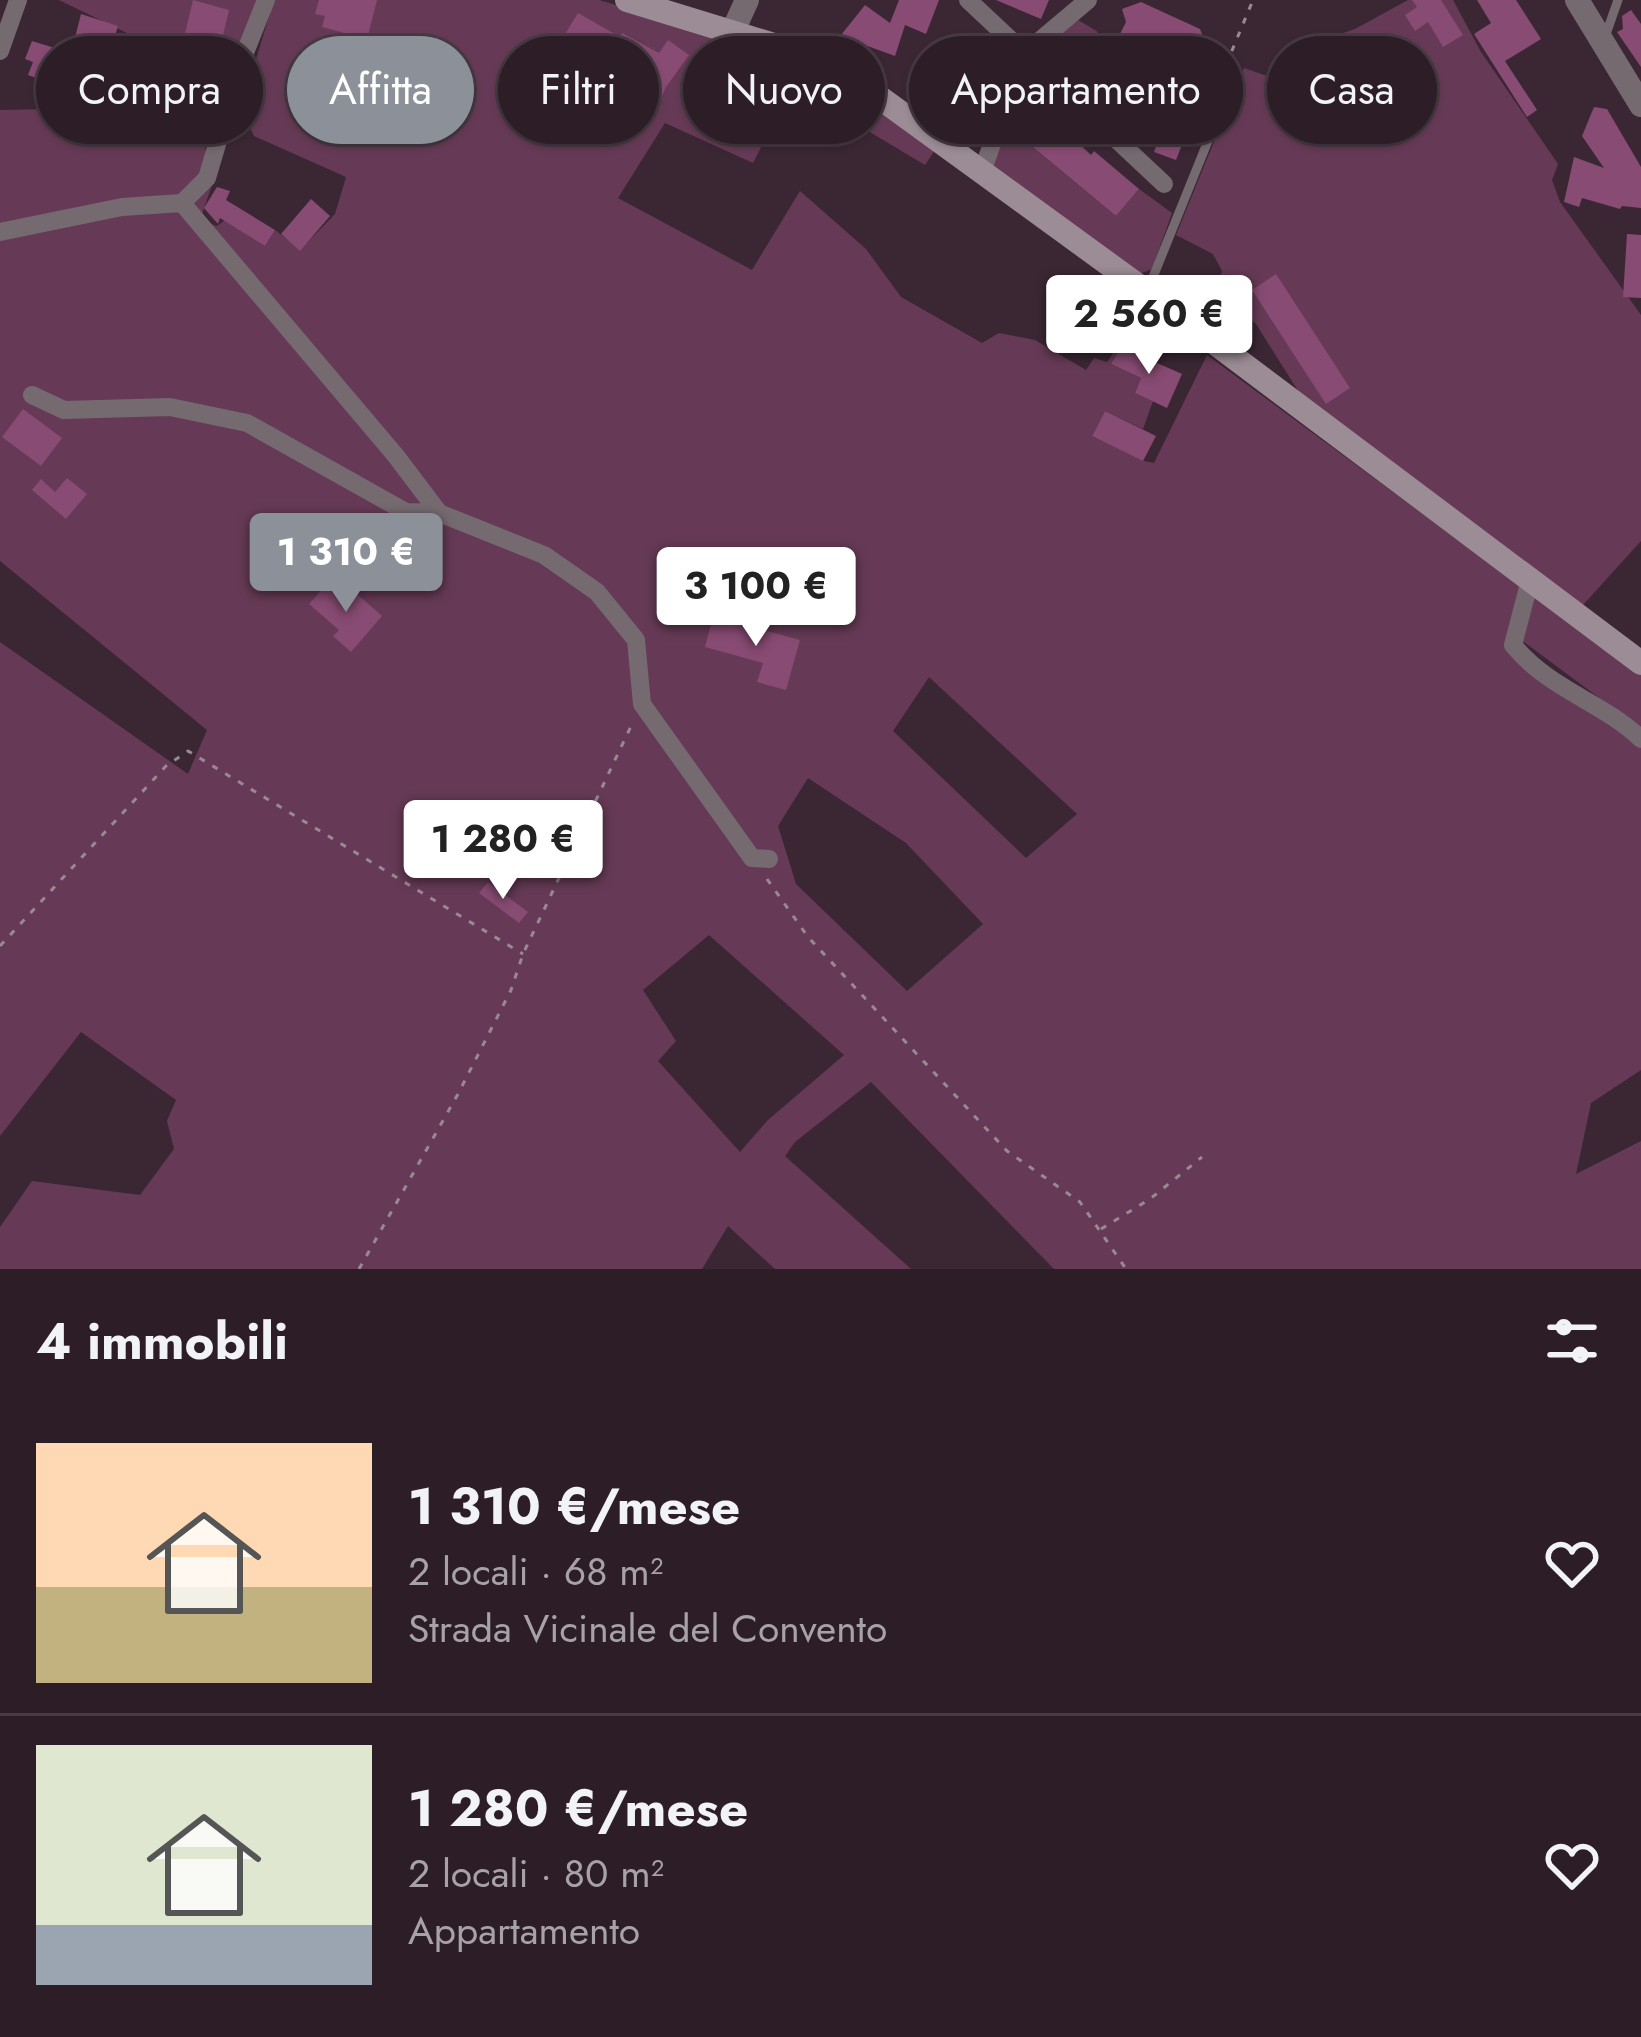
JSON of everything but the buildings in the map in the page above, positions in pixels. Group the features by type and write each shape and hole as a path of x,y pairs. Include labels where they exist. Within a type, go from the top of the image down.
{"main road":[{"path":"627,0 802,54 857,81 1641,663"}],"street":[{"path":"0,51 18,0"},
{"path":"0,232 122,207 182,203 207,178 242,60 266,0"},
{"path":"733,33 747,0"},
{"path":"968,0 1005,36"},
{"path":"1045,36 1088,0"},
{"path":"1577,0 1641,105"},
{"path":"982,172 992,144"},
{"path":"1121,144 1164,184"},
{"path":"182,203 439,513"},
{"path":"32,395 64,410 170,407 247,423 406,512 439,513 544,555 596,592 636,640 642,704 761,858"},
{"path":"1530,580 1513,645 1532,668 1627,726 1641,740"}],"lane":[{"path":"1602,41 1611,30 1618,0"},
{"path":"1147,292 1207,144"}],"path":[{"path":"359,1269 511,989 642,704"},
{"path":"0,946 166,766 188,751 524,954"},
{"path":"761,858 808,937 1006,1150 1079,1202 1126,1269"},
{"path":"1099,1230 1150,1199 1202,1156"}],"shaded area":[{"path":"59,0 265,0 254,36 128,36"},
{"path":"274,0 599,0 721,36 683,36 683,131 665,123 659,133 659,36 498,36 498,144 652,144 618,198 752,270 800,191 866,249 901,297 982,343 999,333 1035,340 1086,370 1094,358 1107,362 1134,322 1158,340 1155,362 1121,347 1111,364 1141,378 1135,393 1153,401 1143,429 1105,411 1092,436 1144,461 1154,463 1207,355 1641,675 1641,729 1524,642 1511,654 1641,745 1641,1070 1591,1103 1576,1174 1641,1141 1641,1269 1054,1269 871,1082 795,1142 785,1156 911,1269 775,1269 728,1226 702,1269 0,1269 0,1227 32,1181 140,1195 174,1149 167,1121 176,1100 81,1032 0,1136 0,642 188,774 207,730 0,561 0,110 36,109 36,144 205,144 212,185 200,220 217,226 225,220 265,246 275,230 300,250 335,214 346,177 263,140 263,36","holes":["929,677 1077,814 1026,858 893,731","808,778 906,843 983,924 907,991 796,884 778,826","709,935 844,1055 768,1120 740,1152 658,1061 676,1041 643,990"]},
{"path":"1408,0 1453,0 1481,52 1558,164 1552,180 1560,202 1641,315 1641,541 1582,606 1302,397 1256,324 1215,293 1222,271 1213,254 1176,235 1213,144 1243,144 1244,68 1267,76 1267,144 1437,144 1437,36 1334,36"},
{"path":"1075,18 1098,32 1096,36 1053,36"},
{"path":"885,113 909,129 909,144 937,147 925,165 885,141"},
{"path":"711,144 763,144 753,163"},
{"path":"998,144 1029,144 1116,216 1139,189 1172,213 1152,269 1137,275 992,166"}]}
